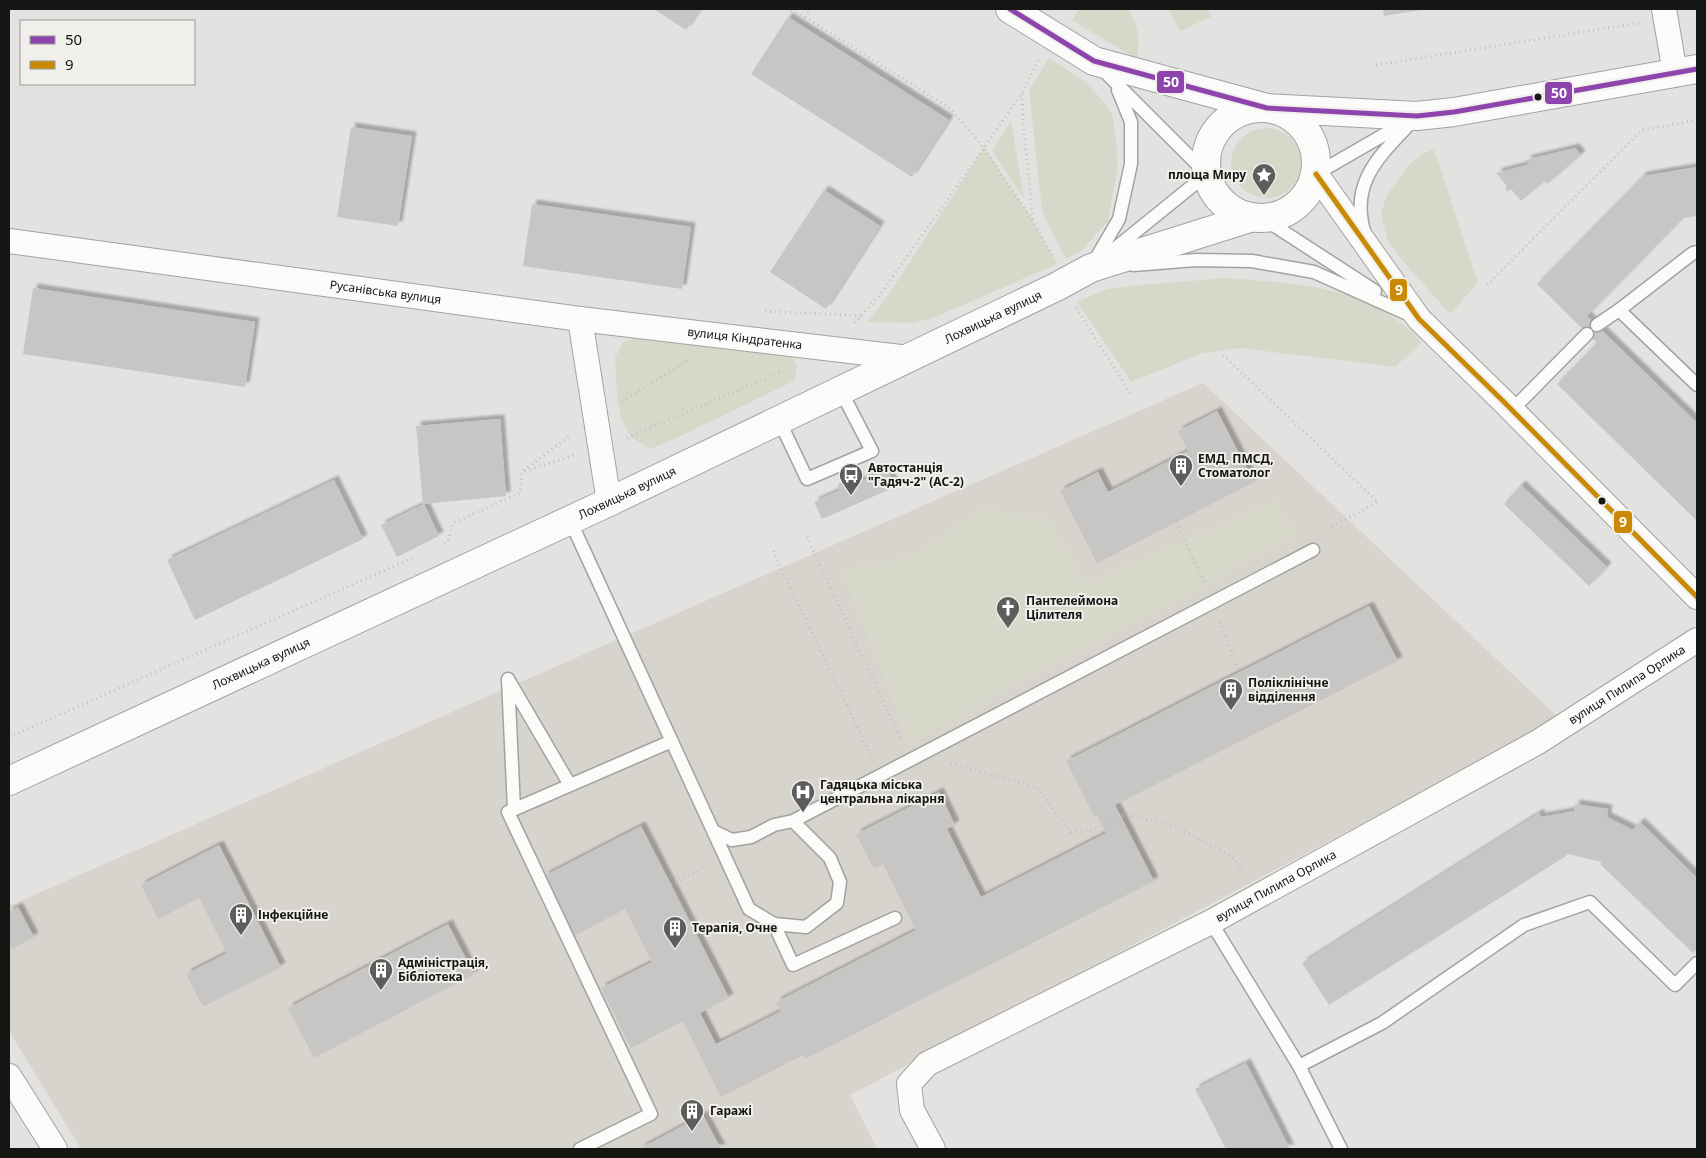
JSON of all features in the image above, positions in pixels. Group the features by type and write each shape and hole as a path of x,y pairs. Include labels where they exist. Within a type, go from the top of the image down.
{"street":[{"path":"1010,9 1094,61 1267,108 1276,110 1292,116 1304,127 1313,141 1317,158 1316,174 1309,192 1297,206 1282,215 1257,219 1235,213 1222,203 1212,190 1207,174 1206,158 1209,143 1217,129 1228,118 1243,110 1267,108 1417,116 1454,112 1686,71 1665,14"},
{"path":"1316,174 1419,319 1697,597"},
{"name":"Лохвицька вулиця","path":"9,781 609,502 1064,284 1091,268 1257,219"},
{"name":"Русанівська вулиця","path":"9,241 580,319"},
{"path":"580,319 609,502"},
{"name":"вулиця Кіндратенка","path":"580,319 909,358"},
{"name":"вулиця Пилипа Орлика","path":"933,1149 912,1110 909,1084 927,1064 1211,922 1255,898 1538,742 1697,640"},
{"path":"9,1076 55,1149"}],"lane":[{"path":"1091,268 1207,174 1094,61"},
{"path":"1091,268 1119,219 1131,164 1131,122 1119,92 1094,61"},
{"path":"1316,174 1417,116"},
{"path":"1369,248 1363,228 1360,205 1362,187 1383,154 1417,116"},
{"path":"1257,219 1419,319"},
{"path":"1512,410 1592,329 1693,253 1697,252"},
{"path":"1091,268 1196,260 1252,261 1314,272 1419,319"},
{"path":"1619,310 1697,385"},
{"path":"779,420 807,479 872,451 841,390"},
{"path":"570,520 749,909 774,924 806,927 837,903 840,882 830,858 794,821"},
{"path":"714,831 732,840 751,837 774,826 794,821 1313,550"},
{"path":"514,809 508,679 570,785"},
{"path":"580,1149 651,1114 508,812 672,741"},
{"path":"1299,1066 1382,1023 1524,925 1590,902 1674,985 1697,963"},
{"path":"774,924 792,965 895,918"},
{"path":"1211,922 1299,1066 1341,1149"}],"path":[{"path":"786,9 805,17 951,109 984,148 1033,221 1057,264"},
{"path":"805,17 811,9"},
{"path":"1376,65 1665,14"},
{"path":"832,348 879,296 1022,93 1042,53"},
{"path":"1022,93 1033,221"},
{"path":"1487,285 1642,130 1697,120"},
{"path":"1073,304 1131,394"},
{"path":"439,546 448,542 453,523 520,493 522,472 596,417 728,336 764,311 862,316"},
{"path":"1223,355 1378,502 1319,534"},
{"path":"522,472 631,437 788,369"},
{"path":"1176,522 1206,584"},
{"path":"806,536 904,747"},
{"path":"773,551 874,763"},
{"path":"9,736 421,554"},
{"path":"1212,602 1238,669"},
{"path":"920,755 1036,786 1071,832 1092,830 1126,814 1177,827 1234,858 1255,898"},
{"path":"671,885 725,856"}],"shaded area":[{"path":"1079,9 1128,9 1138,33 1137,59 1072,20"},
{"path":"1169,9 1208,9 1211,17 1180,31"},
{"path":"1049,58 1085,82 1106,104 1112,114 1116,140 1118,167 1108,221 1082,250 1066,259 1042,211 1029,90"},
{"path":"1011,121 1024,199 992,151"},
{"path":"1266,128 1279,131 1291,138 1298,150 1301,163 1298,176 1291,188 1279,195 1266,198 1253,195 1241,188 1234,176 1231,163 1234,150 1241,138 1253,131"},
{"path":"984,148 1033,221 1057,264 933,318 913,323 867,322 885,300"},
{"path":"1434,149 1478,283 1450,314 1401,259 1387,239 1381,213 1387,195 1411,163"},
{"path":"1226,278 1306,286 1356,298 1379,309 1401,323 1422,342 1395,367 1240,348 1202,353 1131,382 1077,302 1107,289"},
{"path":"640,335 788,349 797,365 794,381 650,449 631,437 621,419 617,396 615,357 624,342"},
{"name":"Гадяцька міська центральна лікарня","path":"1203,383 1560,719 850,1095 877,1149 81,1149 9,1031 9,906"},
{"path":"1275,501 1297,535 909,743 842,570 911,557 981,509 1047,518 1086,583"}],"building":[{"path":"654,9 700,9 686,30"},
{"path":"1383,9 1421,9 1421,10 1384,16"},
{"path":"788,17 949,120 912,177 751,74"},
{"path":"351,127 412,136 398,226 337,217"},
{"path":"1575,148 1581,155 1547,184 1545,181 1521,201 1511,189 1508,192 1505,188 1507,186 1496,173 1530,164 1525,160"},
{"path":"1697,167 1697,216 1683,218 1587,316 1697,423 1697,521 1557,384 1597,343 1537,284 1643,176"},
{"path":"824,190 880,226 826,309 770,272"},
{"path":"532,204 691,227 682,289 523,266"},
{"path":"33,288 255,322 245,387 23,354"},
{"name":"ЕМД, ПМСД, Стоматолог","path":"1217,411 1254,482 1097,563 1060,491 1098,472 1108,492 1188,451 1178,431"},
{"path":"500,419 506,496 423,504 416,426"},
{"name":"Автостанція \"Гадяч-2\" (АС-2)","path":"887,469 895,487 822,519 814,502 840,490 838,484 857,475 860,482"},
{"path":"334,480 363,539 195,620 167,560"},
{"path":"1521,485 1607,567 1589,586 1504,504"},
{"path":"424,504 439,536 397,557 381,525"},
{"path":"1369,606 1398,661 1115,805 1154,881 805,1059 803,1055 721,1097 683,1021 631,1048 601,988 652,962 625,909 574,936 544,876 641,826 729,998 700,1013 716,1044 781,1011 776,1002 916,930 883,864 874,869 856,834 939,792 955,825 947,829 981,897 1106,833 1097,815 1094,816 1066,761"},
{"path":"1575,804 1608,809 1607,817 1633,830 1640,822 1697,878 1697,949 1693,953 1600,864 1602,862 1564,853 1566,856 1329,1005 1302,963 1539,813 1541,817 1574,811"},
{"name":"Інфекційне","path":"219,845 281,967 203,1007 186,974 227,953 199,898 158,919 141,885"},
{"path":"18,907 34,937 12,949 9,943 9,912"},
{"name":"Адміністрація, Бібліотека","path":"448,924 474,974 314,1058 288,1008"},
{"path":"1246,1063 1290,1149 1226,1149 1195,1089"},
{"name":"Гаражі","path":"703,1115 721,1149 639,1149"}],"transit line":[{"name":"50","path":"1010,9 1094,61 1267,108 1417,116 1454,112 1697,69"},
{"name":"9","path":"1316,174 1419,319 1697,597"}],"place":[{"name":"площа Миру","path":"1264,196"},
{"name":"ЕМД, ПМСД, Стоматолог","path":"1181,487"},
{"name":"Автостанція \"Гадяч-2\" (АС-2)","path":"851,496"},
{"name":"Пантелеймона Цілителя","path":"1008,629"},
{"name":"Поліклінічне відділення","path":"1231,711"},
{"name":"Гадяцька міська центральна лікарня","path":"803,813"},
{"name":"Інфекційне","path":"241,936"},
{"name":"Терапія, Очне","path":"675,949"},
{"name":"Адміністрація, Бібліотека","path":"381,991"},
{"name":"Гаражі","path":"692,1132"}]}
